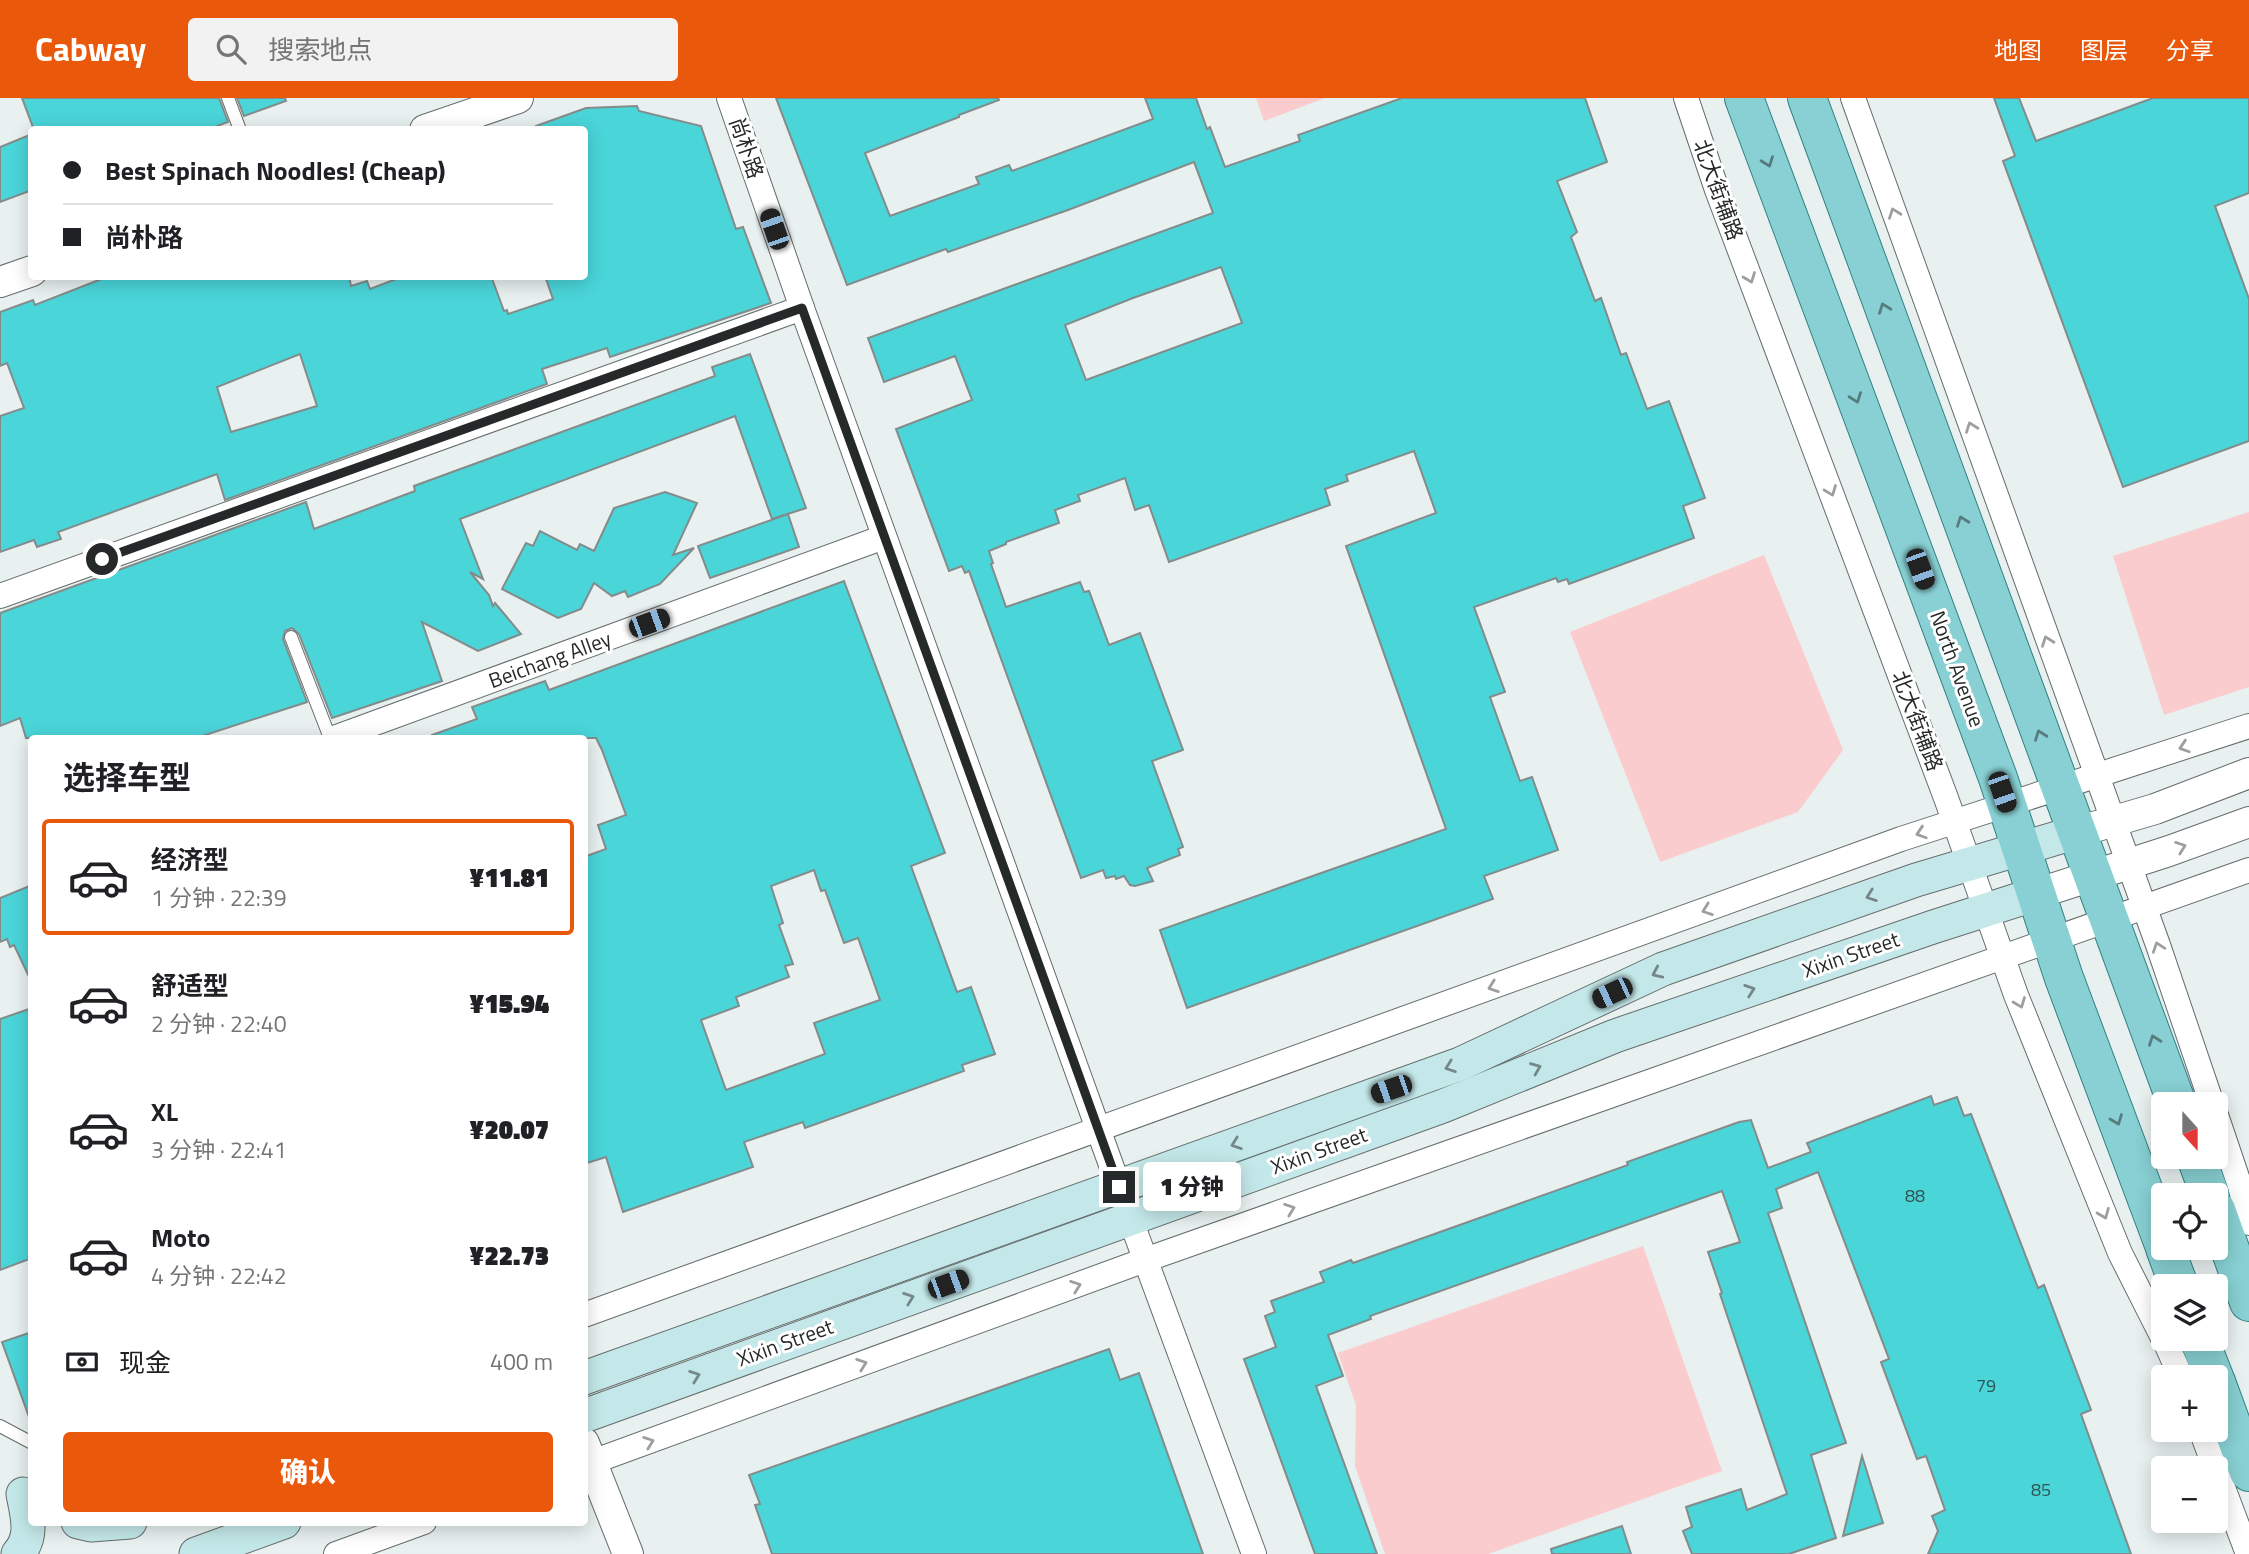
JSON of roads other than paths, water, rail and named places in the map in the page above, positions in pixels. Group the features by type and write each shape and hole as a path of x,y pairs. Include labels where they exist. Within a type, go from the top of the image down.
{"main road":[{"name":"North Avenue","path":"1744,98 2007,805 2052,940 2151,1209"},
{"path":"1807,98 2077,832 2111,870 2127,913 2174,1092"},
{"name":"Xixin Street","path":"588,1377 1460,1064 1663,970 1916,880 2077,832"},
{"name":"Xixin Street","path":"588,1415 1443,1106 1615,1036 2036,894"},
{"path":"2228,1243 2249,1302"},
{"path":"2228,1415 2249,1472"},
{"path":"22,1492 28,1525"},
{"path":"18,1554 25,1545 28,1526"},
{"path":"196,1554 273,1526"}],"street":[{"name":"尚朴路","path":"729,98 1119,1187"},
{"name":"北大街辅路","path":"1686,98 1717,190 1955,821 2003,956 2120,1253 2151,1314"},
{"path":"1853,98 2113,822 2111,870"},
{"path":"435,126 506,99"},
{"path":"0,282 28,272"},
{"path":"0,596 802,308"},
{"name":"Beichang Alley","path":"340,735 884,537"},
{"path":"588,1314 1955,821 2249,726"},
{"path":"2077,832 2155,809 2249,773"},
{"name":"Xixin Street","path":"2036,894 2249,822"},
{"path":"588,1457 2249,870"},
{"path":"2127,913 2207,1092"},
{"path":"2228,1150 2249,1223"},
{"path":"1130,1218 1254,1554"},
{"path":"588,1459 628,1554"},
{"path":"2228,1502 2248,1554"},
{"path":"336,1554 413,1526"}],"lane":[{"path":"228,98 238,126"},
{"path":"291,637 331,735"},
{"path":"0,1426 28,1441"}]}
